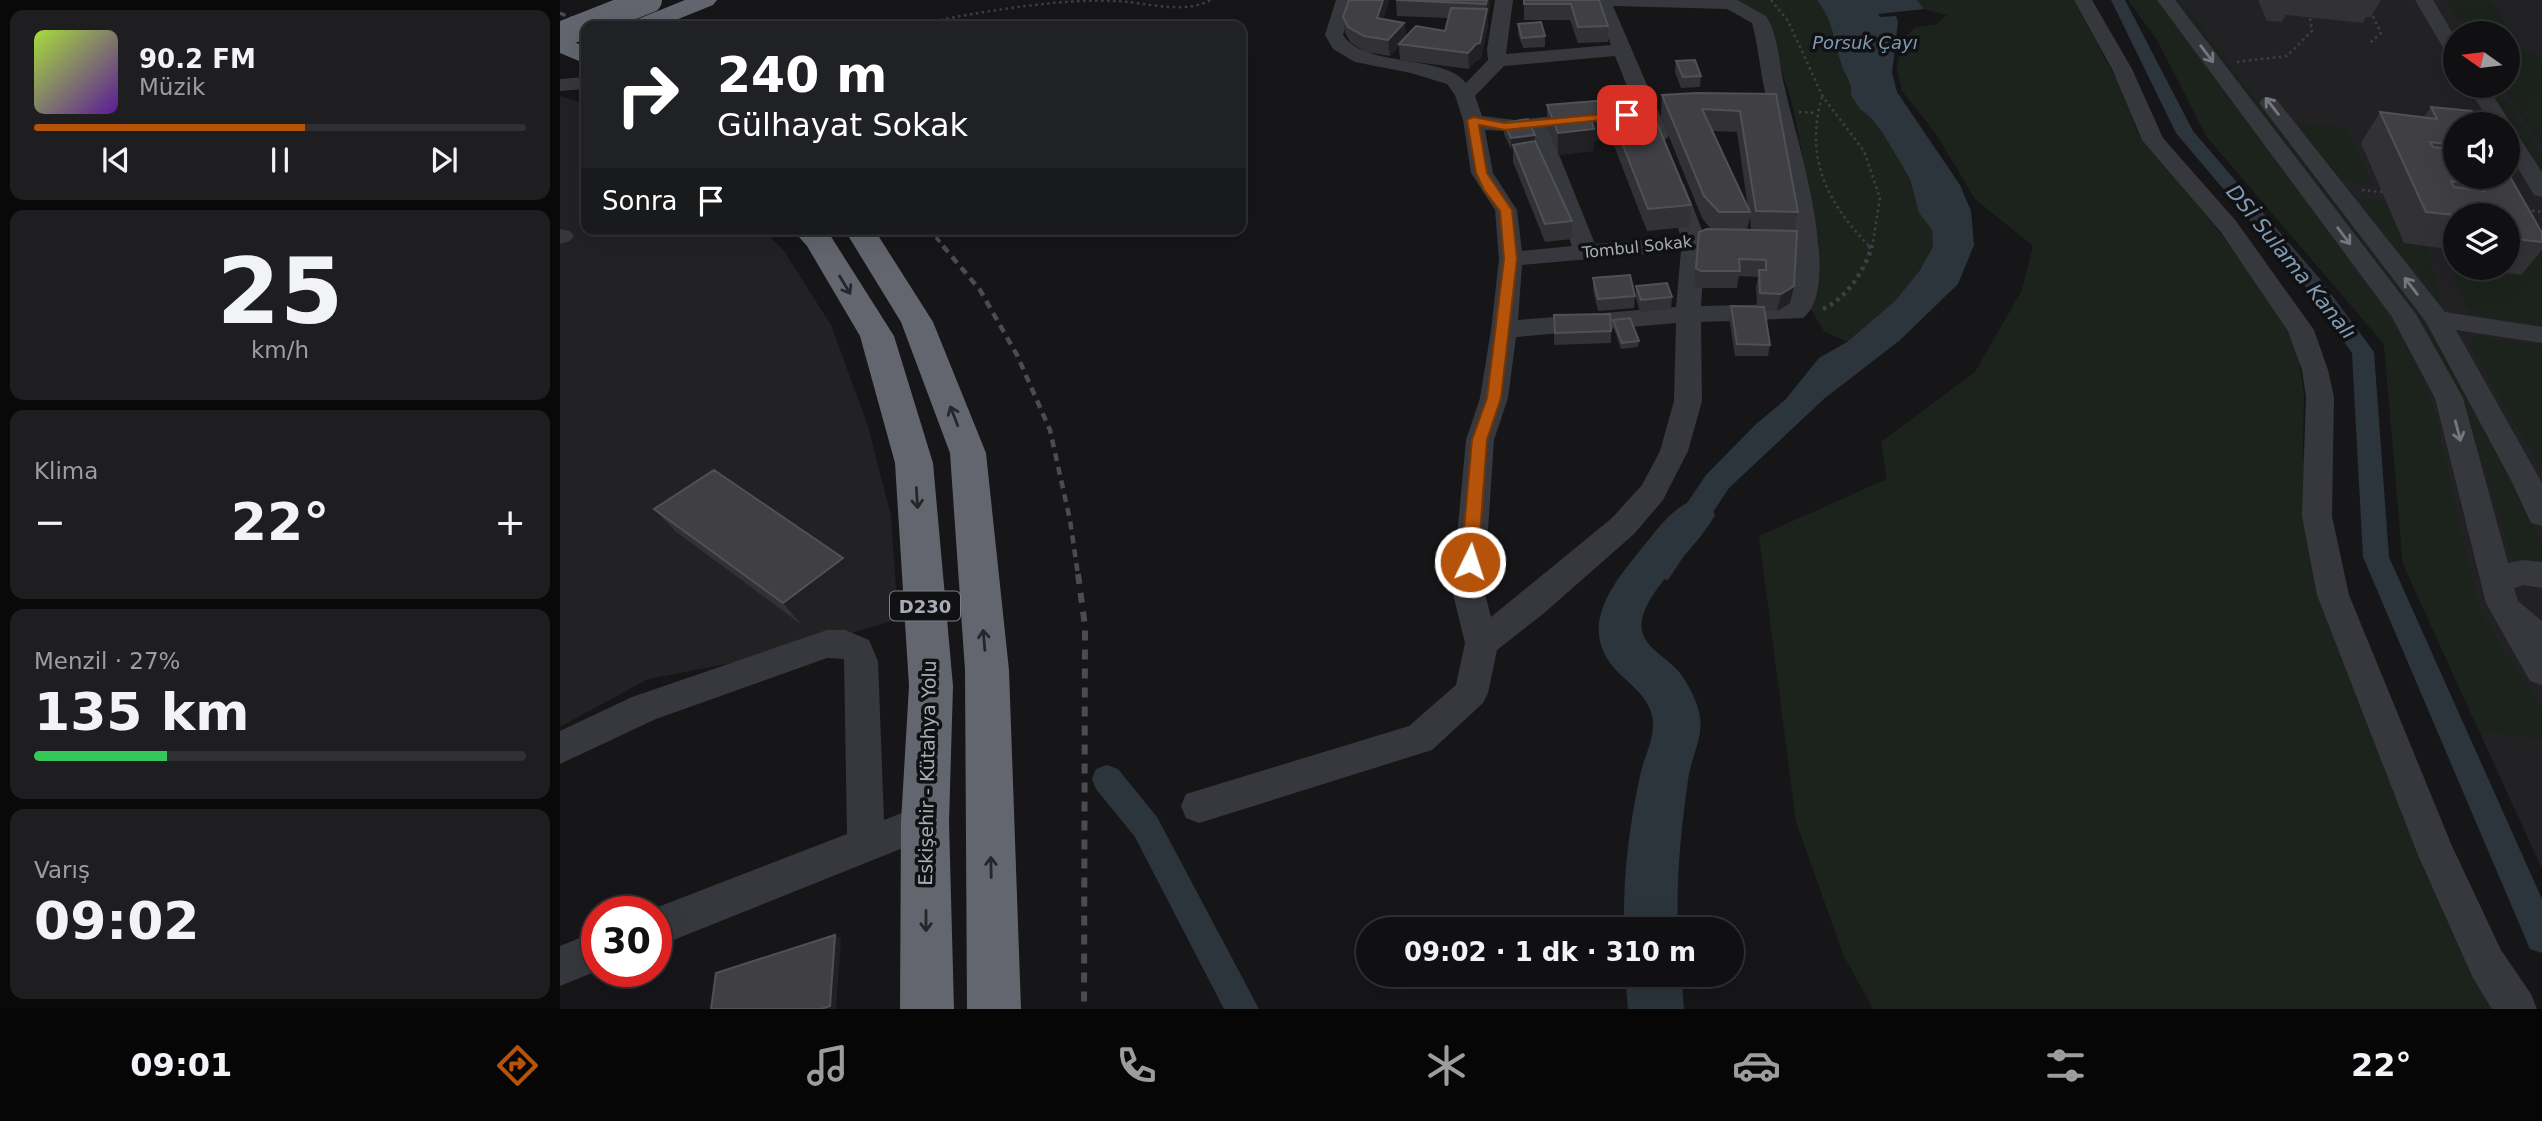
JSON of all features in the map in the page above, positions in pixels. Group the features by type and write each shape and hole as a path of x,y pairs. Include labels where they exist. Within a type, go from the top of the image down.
{"highway":[{"path":"596,21 649,0"},
{"path":"653,21 705,0"},
{"path":"560,35 581,27"},
{"path":"560,43 581,54"},
{"path":"560,59 581,51"},
{"path":"560,65 581,77"},
{"name":"Eskişehir - Kütahya Yolu","path":"813,235 877,336 914,463 931,686 925,822 927,1009"},
{"name":"D230","path":"863,235 917,322 968,453 987,670 994,1009"}],"street":[{"path":"1199,806 1420,739 1471,694 1482,643 1468,590 1471,534 1480,440 1494,398 1504,330 1510,259 1506,210 1490,190 1482,173 1469,108 1454,80 1443,75 1362,58 1340,45 1334,35 1345,0"},
{"path":"1469,108 1498,61 1496,49 1504,0"},
{"path":"1504,330 1559,322 1688,312 1804,312 1802,306 1807,292 1806,241 1782,112 1760,20 1731,4 1588,0"},
{"path":"1482,643 1532,605 1623,526 1653,492 1674,451 1688,401 1688,312 1694,241 1650,113 1601,0"},
{"path":"2082,0 2122,69 2153,140 2228,226 2301,330 2315,370 2320,397 2318,516 2333,595 2437,855 2487,964 2516,1009"},
{"path":"2166,0 2403,314 2449,398 2502,598 2542,671"},
{"path":"2188,0 2437,319 2526,480 2542,515"},
{"path":"2424,0 2443,32"},
{"path":"1498,61 1622,50"},
{"path":"560,85 581,81"},
{"path":"1469,108 1505,127 1676,112"},
{"path":"1756,112 1782,112"},
{"path":"1537,125 1587,252"},
{"path":"2520,154 2542,190"},
{"name":"Tombul Sokak","path":"1510,259 1694,241 1731,241"},
{"path":"1781,241 1806,241"},
{"path":"2437,319 2542,335"},
{"path":"2502,598 2508,575 2517,572 2542,575"},
{"path":"2502,598 2526,629 2542,637"},
{"path":"560,748 643,708 827,644 845,643 857,650 861,661 866,843"},
{"path":"672,922 925,822"},
{"path":"560,966 581,957"}],"path":[{"path":"940,21 1008,9 1098,0 1194,6 1209,3 1211,0"},
{"path":"1771,0 1788,22 1823,97 1864,151 1880,198 1872,249 1847,291 1832,305 1804,312"},
{"path":"2365,0 2381,33 2370,43"},
{"path":"2237,62 2287,56 2312,31 2310,18"},
{"path":"1823,97 1816,113 1814,140 1824,185 1852,230 1872,249"},
{"path":"2520,209 2542,212"}],"shaded area":[{"path":"1732,0 1817,0 1829,17 1841,65 1852,85 1860,109 1882,132 1910,179 1919,213 1932,230 1933,245 1920,270 1895,301 1847,342 1824,331 1810,308 1819,242 1792,103 1766,19"},
{"path":"1917,0 2074,0 2118,83 2139,135 2209,218 2280,315 2297,348 2304,393 2303,448 2309,530 2500,1009 1873,1009 1843,954 1796,822 1759,536 1887,479 1881,442 1975,372 2022,290 2033,246 1975,199 1936,134 1902,91 1897,69 1901,40 1916,27 1937,24 1947,15 1924,9"},
{"path":"2128,0 2542,0 2542,869 2403,564 2384,344 2207,137 2156,38"},
{"path":"2128,0 2158,0 2338,242 2397,330 2422,377 2437,417 2454,505 2480,610 2503,650 2542,707 2542,740 2479,731 2403,564 2384,344 2207,137 2156,38"},
{"path":"2177,0 2181,0 2421,317 2470,402 2542,543 2542,562 2512,558 2463,402 2414,316"},
{"path":"2446,0 2490,0 2504,21 2460,21"},
{"path":"2520,46 2524,52 2535,53 2542,64 2542,145 2511,98 2520,98"},
{"path":"560,96 581,102 581,235 769,235 784,251 831,325 868,426 891,516 898,619 839,637 732,663 648,679 560,727"},
{"path":"2496,98 2504,98 2513,112 2505,112"},
{"path":"2296,123 2345,127 2372,184 2341,180"},
{"path":"2520,123 2542,157 2542,171 2520,136"},
{"path":"2357,198 2386,201 2427,246 2442,306"},
{"path":"2521,216 2542,234 2542,324 2468,314 2456,280 2520,280"},
{"path":"2473,338 2542,345 2542,470 2469,345"}],"water":[{"name":"Porsuk Çayı","path":"1817,0 1917,0 1924,9 1878,14 1880,17 1896,16 1898,22 1892,73 1897,92 1960,185 1971,211 1974,245 1958,284 1899,341 1825,398 1729,488 1668,580 1654,578 1670,528 1706,475 1756,424 1785,400 1819,358 1847,342 1895,301 1920,270 1933,246 1932,230 1919,213 1910,179 1882,132 1851,95 1851,86 1842,68 1830,24"}],"building":[{"path":"1349,0 1383,0 1377,18 1404,23 1388,40 1364,36 1348,27 1343,17"},
{"path":"1396,0 1487,0 1486,4"},
{"path":"1524,0 1599,0 1608,26 1578,27 1571,4 1524,4"},
{"path":"1451,8 1487,9 1480,43 1468,53 1399,44 1416,26 1445,31"},
{"path":"1541,22 1545,36 1522,38 1518,24"},
{"path":"1695,60 1701,76 1683,77 1676,61"},
{"path":"1776,94 1798,212 1756,211 1740,111 1702,109 1750,212 1719,212 1704,196 1662,95"},
{"path":"1646,97 1691,205 1648,209 1612,117 1591,119 1594,129 1558,133 1547,105"},
{"path":"2431,107 2472,111 2443,112 2443,144 2430,142 2433,147 2443,148 2443,189 2517,189 2542,233 2542,242 2520,239 2520,203 2443,203 2443,214 2426,212 2380,112 2437,119"},
{"path":"1528,119 1535,135 1511,138 1504,123"},
{"path":"1535,141 1572,221 1545,224 1513,145"},
{"path":"1707,229 1797,231 1794,286 1781,294 1760,293 1759,270 1766,270 1766,260 1739,259 1740,271 1701,271 1696,268 1699,232"},
{"path":"1630,275 1635,296 1598,299 1593,278"},
{"path":"1667,283 1672,297 1641,300 1636,286"},
{"path":"1731,306 1764,307 1770,345 1737,344"},
{"path":"1610,314 1611,331 1555,333 1554,315"},
{"path":"1630,318 1639,341 1622,343 1613,320"},
{"path":"714,470 843,558 783,603 654,509"},
{"path":"835,935 830,1006 821,1009 711,1009 716,973"}],"waterway":[{"name":"DSİ Sulama Kanalı","path":"2118,0 2185,133 2313,283 2363,352 2376,557 2542,937"},
{"name":"Porsuk Çayı","path":"1651,917 1656,833 1664,776 1677,732 1676,714 1664,688 1628,652 1622,642 1619,624 1624,607 1641,580 1695,515"},
{"path":"1107,779 1146,827 1242,1009"},
{"name":"Porsuk Çayı","path":"1654,987 1656,1009"}],"railway":[{"path":"560,13 581,23"},
{"path":"934,235 945,248"},
{"path":"943,246 980,290 1017,355 1050,430 1070,520 1078,575"},
{"path":"1078,574 1085,626 1084,1009"}],"route":[{"path":"1470,562 1480,440 1494,398 1499,349 1504,330 1510,259 1506,210 1490,190 1482,173 1475,146 1473,120 1486,125 1505,127 1627,115"}]}
